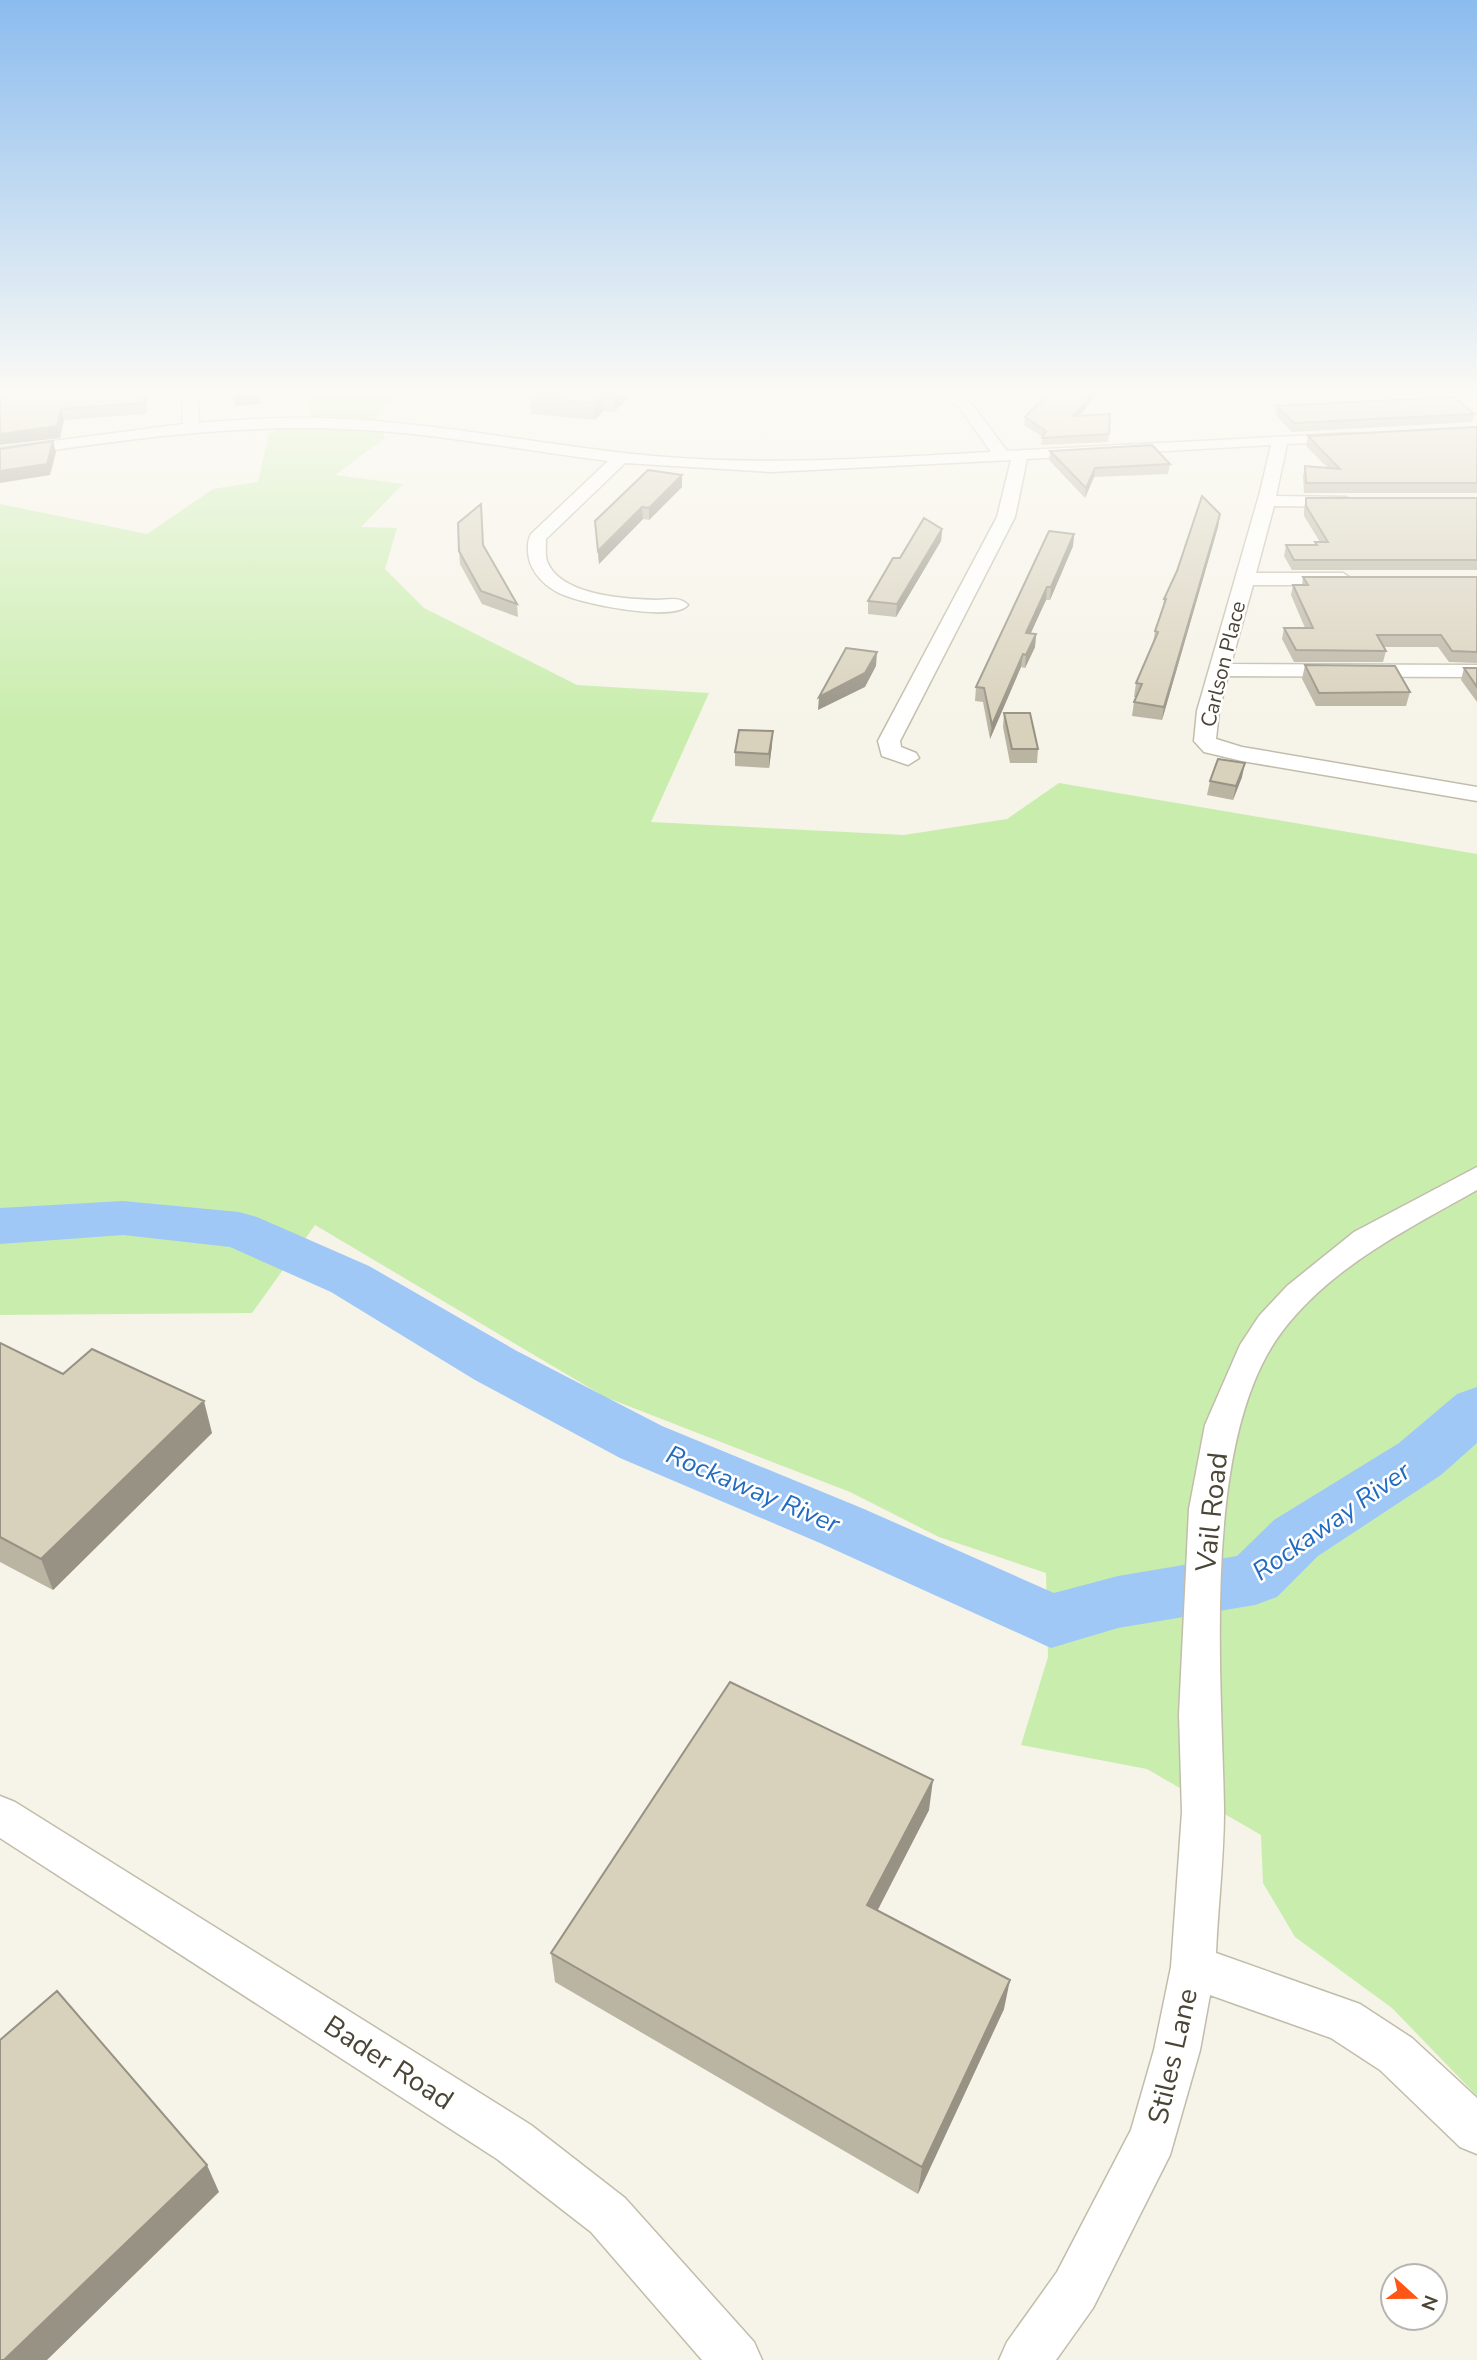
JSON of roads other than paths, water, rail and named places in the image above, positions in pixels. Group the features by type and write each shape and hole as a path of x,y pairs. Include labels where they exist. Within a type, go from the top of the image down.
{"street":[{"path":"572,504 537,538 536,557 548,576 591,599 636,607 678,605"},
{"path":"908,758 890,751 889,741 1006,517 1010,504"},
{"name":"Carlson Place","path":"1265,504 1219,670 1205,741 1212,747 1477,794"},
{"path":"1245,579 1363,579"},
{"path":"1219,670 1477,671"},
{"name":"Vail Road","path":"1193,1967 1203,1812 1199,1715 1207,1509 1222,1425 1252,1353 1270,1324 1323,1271 1365,1239 1477,1177"},
{"name":"Bader Road","path":"0,1815 514,2142 608,2215 736,2360"},
{"name":"Stiles Lane","path":"1025,2360 1075,2290 1153,2138 1177,2050 1193,1967 1343,2020 1396,2054 1477,2130"}],"waterway":[{"name":"Rockaway River","path":"0,1226 123,1218 239,1230 350,1279 495,1365 641,1442 842,1526 1051,1621 1118,1602 1255,1579 1296,1538 1420,1459 1477,1409"}]}
